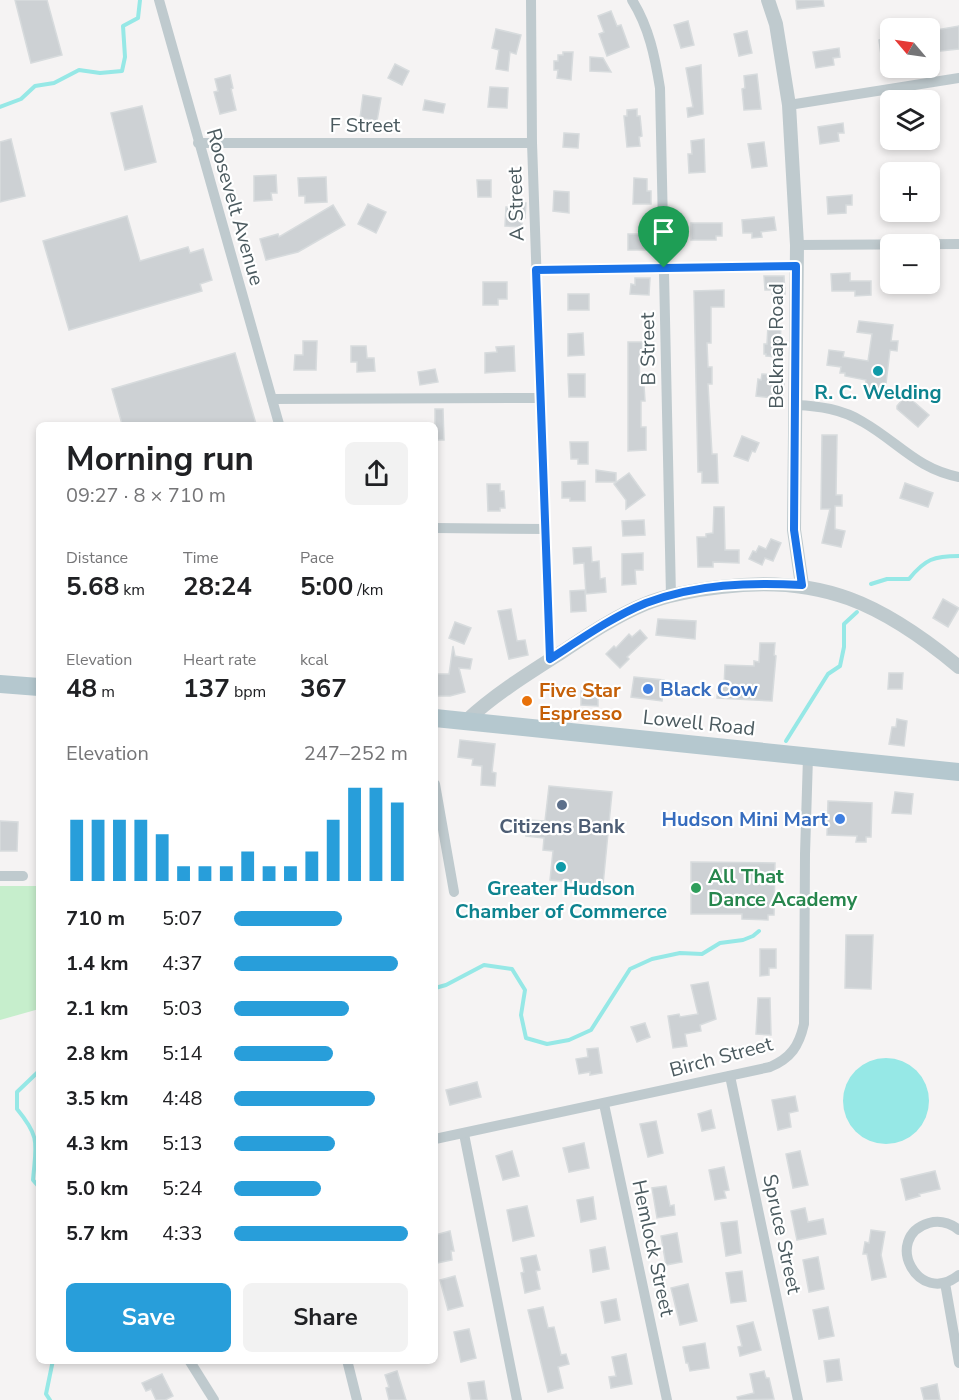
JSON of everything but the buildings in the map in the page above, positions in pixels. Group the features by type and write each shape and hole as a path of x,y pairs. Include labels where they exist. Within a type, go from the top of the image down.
{"main road":[{"path":"0,684 36,687"},
{"name":"Lowell Road","path":"438,718 959,772"}],"street":[{"name":"Roosevelt Avenue","path":"159,0 278,422"},
{"name":"A Street","path":"531,0 532,143 550,659"},
{"name":"B Street","path":"632,0 648,35 660,88 671,596"},
{"name":"Belknap Road","path":"768,0 776,24 789,105 797,245 794,530 802,585"},
{"path":"789,105 959,78"},
{"name":"F Street","path":"198,143 532,143"},
{"path":"797,245 959,244"},
{"path":"536,270 796,266"},
{"path":"272,399 541,398"},
{"path":"796,405 817,406 848,414 863,421 926,467 959,477"},
{"path":"438,528 545,529"},
{"path":"466,721 501,692 618,617 645,604 671,596 740,584 802,585 856,600 880,611 920,636 959,667"},
{"name":"Birch Street","path":"438,1138 770,1067 783,1061 794,1051 801,1038 804,1024 808,757"},
{"path":"438,801 454,892"},
{"path":"0,876 23,876"},
{"name":"Spruce Street","path":"730,1076 798,1400"},
{"name":"Hemlock Street","path":"604,1104 667,1400"},
{"path":"464,1134 517,1400"},
{"path":"959,1230 945,1222 932,1222 915,1231 908,1242 907,1256 915,1273 925,1281 938,1284 959,1275"},
{"path":"945,1282 959,1363"},
{"path":"192,1364 214,1400"},
{"path":"348,1364 357,1400"}],"green space":[{"path":"0,886 36,886 36,1010 0,1020"}],"water":[{"path":"886,1058 902,1062 916,1071 925,1085 929,1101 925,1117 916,1131 902,1140 886,1144 870,1140 856,1131 847,1117 843,1101 847,1085 856,1071 870,1062"}],"waterway":[{"path":"0,107 21,99 35,86 54,83 79,70 100,73 122,71 125,57 123,26 138,18 140,0"},
{"path":"871,584 887,579 909,579 920,567 931,560 959,556"},
{"path":"786,741 828,674 840,666 844,647 844,624 857,612"},
{"path":"438,987 484,965 512,969 525,990 521,1015 526,1038 547,1044 569,1040 591,1030 630,969 652,959 680,953 702,954 720,943 743,940 759,931"},
{"path":"36,1074 17,1092 17,1109 30,1127 36,1149"},
{"path":"36,1149 33,1180 36,1184"},
{"path":"50,1400 46,1394 52,1364"}],"place":[{"name":"R. C. Welding","path":"878,371"},
{"name":"Black Cow","path":"648,689"},
{"name":"Five Star Espresso","path":"527,701"},
{"name":"Citizens Bank","path":"562,805"},
{"name":"Hudson Mini Mart","path":"840,819"},
{"name":"Greater Hudson Chamber of Commerce","path":"561,867"},
{"name":"All That Dance Academy","path":"696,888"}],"route":[{"path":"796,266 796,405 793,493 794,530 802,585 740,584 671,596 645,604 618,617 550,659 536,270 664,268 796,266"}]}
